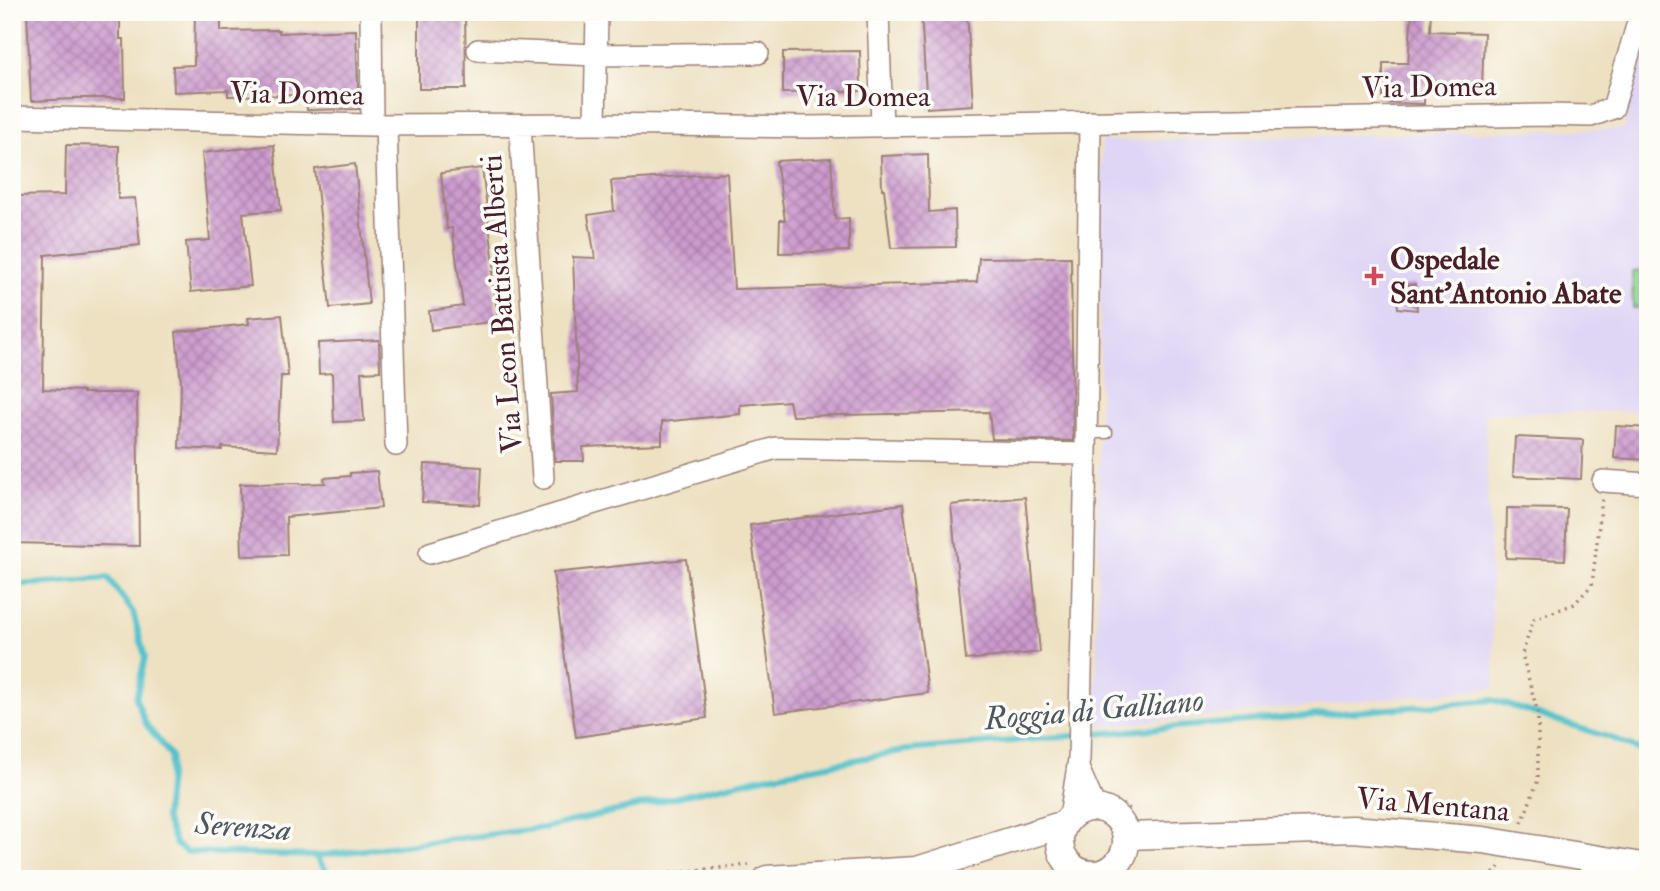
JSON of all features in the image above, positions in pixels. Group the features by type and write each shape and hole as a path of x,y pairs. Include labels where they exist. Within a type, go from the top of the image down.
{"street":[{"path":"371,12 396,444"},
{"path":"595,124 597,12"},
{"path":"878,12 881,127"},
{"name":"Via Domea","path":"12,117 379,125 881,127 1591,116 1613,108 1640,12"},
{"path":"478,50 596,55 758,52"},
{"path":"757,872 917,870 1065,830 1086,808 1095,807 1112,813 1119,819 1126,836 1123,855 1110,870 1090,874 1072,866 1065,858 1065,830 1078,763 1093,440 1090,122"},
{"name":"Via Leon Battista Alberti","path":"520,126 543,478"},
{"path":"430,553 776,448 1093,440"},
{"path":"1603,481 1648,484"},
{"path":"1078,763 1095,807"},
{"name":"Via Mentana","path":"1126,836 1353,829 1483,840 1648,867"},
{"name":"Via Mentana","path":"1118,863 1210,834"}],"path":[{"path":"1489,879 1513,845 1538,780 1538,714 1522,654 1534,619 1574,604 1592,585 1603,481"},
{"path":"608,879 757,872"}],"shaded area":[{"name":"Ospedale Sant'Antonio Abate","path":"1648,28 1648,411 1485,413 1495,688 1096,727 1102,141 1624,129"}],"green space":[{"path":"1648,270 1648,307 1633,308 1632,271"}],"building":[{"path":"27,12 120,12 120,39 124,39 125,98 31,101"},
{"path":"195,12 221,12 221,31 279,30 279,33 356,30 359,109 307,110 306,95 228,96 228,90 174,92 173,66 194,65"},
{"path":"419,12 465,12 466,89 419,89"},
{"path":"921,12 967,12 973,105 927,108"},
{"path":"1412,12 1431,12 1430,31 1484,33 1482,88 1424,85 1424,104 1383,103 1383,63 1408,63"},
{"path":"860,51 861,91 783,93 783,52"},
{"path":"66,145 119,146 118,199 135,198 140,245 45,255 43,389 83,393 137,393 139,546 12,543 12,196 65,195"},
{"path":"274,145 281,210 243,213 251,286 191,292 186,242 210,240 202,153"},
{"path":"928,154 929,212 955,210 956,247 891,248 882,189 881,156"},
{"path":"831,158 835,219 849,218 849,251 779,253 780,220 785,220 776,161"},
{"path":"355,164 369,304 330,308 315,169"},
{"path":"482,168 495,272 492,272 498,321 431,330 429,311 463,306 452,228 447,229 441,173"},
{"path":"727,173 734,289 977,282 979,258 1071,257 1073,441 992,439 989,412 792,416 789,401 740,405 740,414 662,422 662,444 583,447 584,461 555,461 551,394 578,392 573,257 595,258 588,215 614,211 611,181"},
{"path":"1415,284 1417,310 1398,308 1396,288"},
{"path":"282,315 288,376 281,376 277,450 179,448 181,383 176,332 249,324 248,318"},
{"path":"379,340 380,371 361,372 364,421 334,422 332,373 319,374 318,343"},
{"path":"1616,426 1648,428 1648,460 1614,458"},
{"path":"1515,437 1583,440 1581,479 1513,476"},
{"path":"425,464 482,467 480,505 422,502"},
{"path":"377,471 381,508 286,517 287,555 242,556 240,484 325,483 324,478"},
{"path":"1025,497 1040,652 966,660 951,505"},
{"path":"903,504 928,693 775,713 750,525"},
{"path":"1507,508 1567,509 1565,560 1506,558"},
{"path":"686,559 707,718 576,737 553,573"}],"waterway":[{"name":"Roggia di Galliano","path":"12,584 108,578 133,612 145,657 136,699 146,724 171,756 165,818 176,845 187,852 315,856 543,828 759,778 907,750 1493,700 1614,739 1648,754"},
{"name":"Serenza","path":"315,856 333,879"}],"place":[{"name":"Ospedale Sant'Antonio Abate","path":"1374,276"}]}
